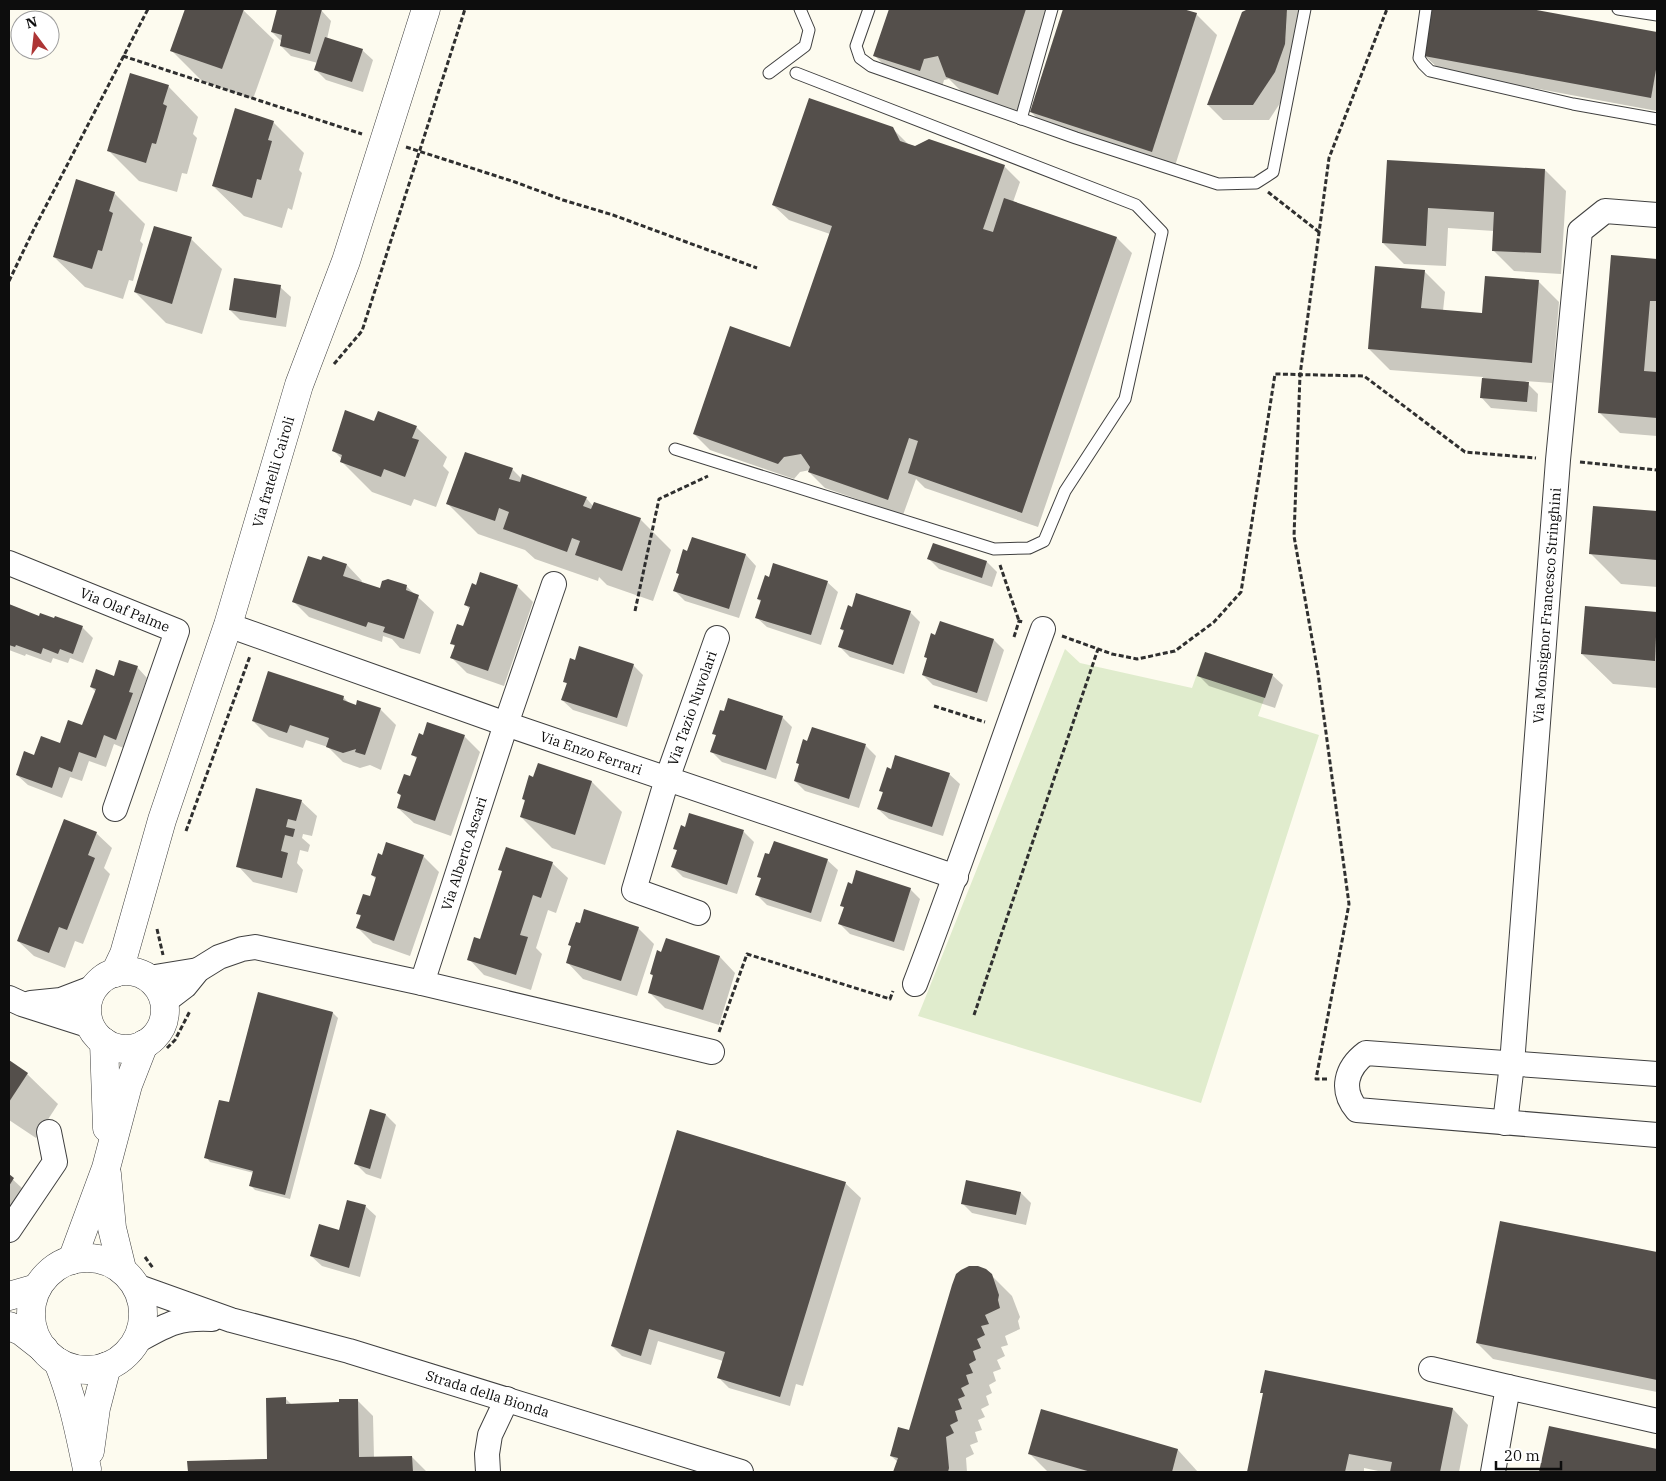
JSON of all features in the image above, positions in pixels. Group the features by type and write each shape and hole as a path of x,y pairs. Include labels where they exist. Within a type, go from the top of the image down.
{"street":[{"name":"Via fratelli Cairoli","path":"147,977 145,922 162,820 228,625 299,385 346,261 427,16"},
{"name":"Via Monsignor Francesco Stringhini","path":"1505,1122 1512,1064 1558,460 1580,231 1604,211 1657,215"},
{"name":"Via Olaf Palme","path":"9,562 177,631 115,809"},
{"name":"Via Alberto Ascari","path":"422,983 506,724 554,584"},
{"name":"Via Enzo Ferrari","path":"228,625 506,724 956,877"},
{"path":"904,987 956,877 1043,629"},
{"name":"Via Tazio Nuvolari","path":"698,913 634,890 667,779 716,638"},
{"name":"Via fratelli Cairoli","path":"105,980 145,922"},
{"path":"164,1002 185,986 198,970 219,958 242,949 255,947 422,983 712,1052"},
{"path":"147,977 198,970"},
{"path":"15,1001 61,1000 126,971 137,973 153,981 164,1002 164,1019 160,1029 153,1038 153,1049 128,1085 107,1162 72,1260"},
{"path":"9,1326 21,1331 51,1356 74,1368 90,1370 119,1361 137,1341 143,1323 139,1270 112,1228 97,1034 88,1016 87,1006 90,996 105,980"},
{"path":"15,1001 97,1034 113,1047 153,1049"},
{"path":"1657,1074 1366,1053 1352,1066 1348,1079 1350,1102 1357,1110 1657,1135"},
{"path":"9,1230 55,1162 49,1132"},
{"path":"87,1471 76,1413 70,1394 51,1356 35,1335 31,1319 32,1303 38,1288 46,1276 58,1266 72,1260 89,1258 139,1270"},
{"name":"Strada della Bionda","path":"139,1270 231,1320"},
{"path":"9,1296 38,1288"},
{"name":"Strada della Bionda","path":"137,1341 169,1323 185,1319 231,1320 349,1351 741,1472"},
{"path":"87,1471 96,1408 107,1366"},
{"path":"1432,1369 1657,1421"},
{"path":"1493,1472 1508,1387"},
{"path":"488,1472 490,1435 507,1399"}],"lane":[{"path":"769,73 805,46 809,30 800,9"},
{"path":"869,9 856,46 860,58 871,66 1021,119 1218,184 1256,183 1273,172 1305,9"},
{"path":"1021,119 1052,9"},
{"path":"1426,9 1419,58 1430,71 1573,104 1657,119"},
{"path":"1618,9 1657,15"},
{"path":"675,449 994,549 1029,548 1044,541 1065,491 1125,399 1162,232 1136,205 796,73"}],"path":[{"path":"9,281 148,9"},
{"path":"328,370 345,353 362,331 465,9"},
{"path":"1348,1079 1316,1079 1349,904 1318,673 1294,536 1300,374 1329,158 1387,9"},
{"path":"123,56 506,179 563,200 613,215 758,268"},
{"path":"1256,183 1319,232"},
{"path":"1019,621 1112,654 1137,658 1175,651 1214,622 1241,592 1275,374 1364,376 1465,452 1657,470"},
{"path":"635,610 659,499 729,466"},
{"path":"994,549 1019,621 1013,639"},
{"path":"185,836 257,635"},
{"path":"974,1015 1098,648"},
{"path":"934,706 985,722 988,713"},
{"path":"145,922 163,955 180,963 190,961 198,970"},
{"path":"712,1052 747,954 890,999 904,987"},
{"path":"153,1049 175,1040 192,1007"}],"green space":[{"path":"1065,649 1080,663 1192,688 1205,652 1273,674 1258,716 1319,735 1201,1103 918,1016"}],"building":[{"path":"185,9 244,9 222,69 170,51"},
{"path":"277,9 322,9 310,54 280,46 282,35 271,32"},
{"path":"889,9 1026,9 998,95 946,77 938,56 924,59 920,71 873,56"},
{"path":"1063,9 1183,9 1197,13 1152,152 1030,112"},
{"path":"1248,9 1287,9 1285,44 1275,72 1253,105 1207,105 1242,12"},
{"path":"1432,9 1531,9 1657,32 1657,64 1651,98 1424,56"},
{"path":"325,37 363,49 352,82 314,70"},
{"path":"130,73 169,85 163,104 167,106 156,144 152,143 146,163 107,151"},
{"path":"809,98 893,127 900,141 915,146 929,139 1005,165 983,229 993,232 1004,198 1117,237 1022,513 908,473 918,441 909,438 888,500 808,472 810,467 801,454 784,457 778,464 693,434 730,326 790,347 832,226 772,205"},
{"path":"235,108 274,121 268,140 272,141 261,180 257,179 252,198 212,186"},
{"path":"1387,160 1545,169 1541,253 1492,251 1494,212 1428,208 1426,246 1382,243"},
{"path":"76,179 115,192 109,211 113,213 102,251 98,250 92,269 53,257"},
{"path":"154,226 192,237 172,304 134,292"},
{"path":"1611,255 1657,259 1657,301 1650,301 1644,371 1657,372 1657,418 1598,413"},
{"path":"1375,266 1425,270 1421,308 1482,313 1485,276 1539,280 1532,363 1368,349"},
{"path":"234,278 281,285 276,318 229,310"},
{"path":"1482,378 1529,382 1527,402 1480,398"},
{"path":"345,410 374,421 378,411 417,426 412,438 419,440 405,477 384,469 381,477 340,462 342,455 332,451"},
{"path":"465,452 513,468 509,479 520,482 522,474 587,497 583,506 591,509 594,502 641,518 622,571 575,555 580,541 572,538 567,552 503,529 509,512 499,508 495,521 446,504"},
{"path":"1593,506 1657,511 1657,560 1589,554"},
{"path":"692,537 746,554 729,609 673,591 679,574 676,573 683,549 687,551"},
{"path":"933,543 987,561 982,578 927,559"},
{"path":"308,556 321,560 323,556 347,564 343,576 380,588 382,581 388,579 407,585 406,590 419,595 404,639 383,632 385,627 368,622 366,627 292,602"},
{"path":"773,563 828,581 811,635 755,618 761,600 757,599 765,575 769,577"},
{"path":"480,572 518,585 488,671 450,658 455,645 450,644 457,624 463,626 470,607 464,605 472,583 476,585"},
{"path":"856,593 911,611 893,665 838,647 844,630 840,629 848,605 852,607"},
{"path":"9,604 39,616 40,613 54,618 55,616 83,626 73,654 60,649 58,654 43,648 41,654 16,645 15,647 9,645"},
{"path":"1585,606 1657,612 1655,661 1581,654"},
{"path":"940,621 994,639 977,693 922,675 927,658 924,657 931,633 935,635"},
{"path":"579,646 634,664 617,718 561,700 567,683 563,682 570,658 575,660"},
{"path":"1205,652 1273,674 1265,698 1197,676"},
{"path":"119,660 138,666 129,692 133,693 116,740 104,735 96,758 79,752 72,772 59,767 52,788 16,775 24,751 34,755 41,736 60,743 68,720 82,725 96,689 90,687 96,669 114,676"},
{"path":"268,671 344,696 343,700 356,705 357,700 381,708 365,755 355,752 356,749 343,753 326,747 329,738 290,725 287,733 252,721"},
{"path":"728,698 783,716 766,770 710,752 716,735 712,734 720,710 724,711"},
{"path":"427,722 465,735 435,821 397,808 401,795 397,793 404,774 410,776 417,757 411,755 419,733 423,735"},
{"path":"812,727 866,744 849,799 794,781 799,764 796,763 803,739 807,741"},
{"path":"895,755 950,773 932,827 877,809 883,792 879,791 887,767 891,769"},
{"path":"538,763 592,781 575,835 520,817 525,800 522,799 529,775 533,777"},
{"path":"256,788 302,800 296,821 288,819 286,827 295,829 293,837 285,835 281,851 288,853 282,878 236,867"},
{"path":"689,813 744,830 727,885 671,867 677,850 673,849 681,825 685,827"},
{"path":"64,819 97,832 88,855 95,858 67,930 59,927 49,953 17,941"},
{"path":"774,841 828,859 811,913 755,895 761,878 757,877 765,853 769,854"},
{"path":"386,842 424,855 394,941 356,928 361,915 356,914 363,894 370,896 376,877 371,875 378,853 382,855"},
{"path":"506,847 553,862 541,898 533,895 520,935 528,937 516,975 467,960 474,937 480,939 502,871 498,870"},
{"path":"856,870 911,888 894,942 838,924 844,907 840,906 848,882 852,884"},
{"path":"584,909 639,927 621,981 566,963 571,946 568,945 576,922 580,923"},
{"path":"666,938 720,956 703,1010 648,993 653,975 650,974 657,950 661,952"},
{"path":"258,992 333,1012 285,1195 249,1186 253,1171 204,1158 219,1100 229,1102"},
{"path":"9,1060 28,1073 9,1102"},
{"path":"370,1109 386,1114 370,1169 354,1164"},
{"path":"677,1130 846,1182 780,1397 717,1378 725,1352 649,1329 641,1356 611,1346"},
{"path":"9,1174 14,1178 9,1186"},
{"path":"966,1180 1021,1192 1016,1215 961,1204"},
{"path":"347,1200 366,1205 349,1268 310,1256 319,1224 339,1230"},
{"path":"1500,1221 1657,1252 1657,1380 1476,1343"},
{"path":"969,1266 978,1266 992,1274 999,1295 1000,1308 985,1315 989,1324 981,1326 985,1335 977,1339 981,1348 973,1351 976,1360 969,1364 973,1373 966,1375 969,1384 961,1388 965,1396 958,1399 962,1409 955,1411 958,1421 950,1425 954,1433 946,1437 948,1472 893,1472 898,1458 890,1456 898,1427 909,1430 956,1274"},
{"path":"1265,1370 1453,1408 1440,1472 1390,1472 1392,1462 1349,1454 1345,1472 1247,1472 1263,1393 1260,1393"},
{"path":"286,1397 286,1404 339,1402 339,1399 358,1399 359,1457 412,1456 413,1472 188,1472 187,1461 267,1459 266,1398"},
{"path":"1041,1409 1178,1449 1172,1472 1091,1472 1028,1454"},
{"path":"1549,1426 1657,1449 1657,1472 1539,1472"}]}
